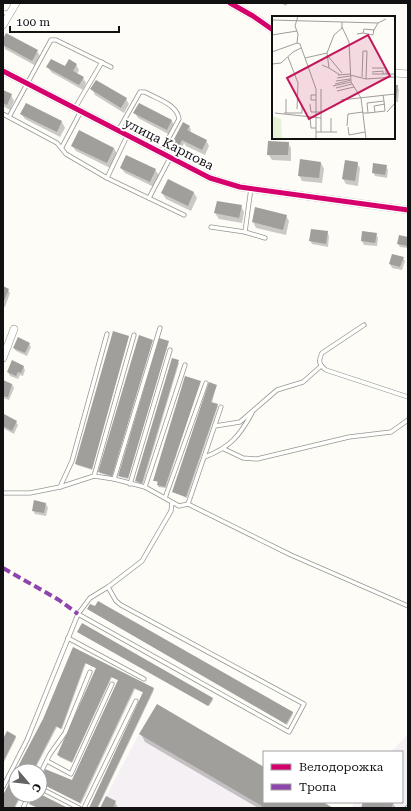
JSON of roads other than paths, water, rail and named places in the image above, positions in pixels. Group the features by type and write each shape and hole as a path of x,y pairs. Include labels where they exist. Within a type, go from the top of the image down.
{"street":[{"path":"3,25 6,13 16,3"},
{"path":"230,3 272,29"},
{"name":"улица Карпова","path":"3,71 210,178 251,188 408,210"},
{"path":"395,73 408,74"},
{"path":"3,358 14,329"}],"lane":[{"path":"9,117 51,40 56,40 111,67"},
{"path":"62,147 78,110 102,62"},
{"path":"118,131 140,92 145,92 175,108 178,114 179,119 161,153"},
{"path":"3,114 62,147 66,154 107,178 184,215"},
{"path":"107,178 128,136"},
{"path":"149,198 170,158"},
{"path":"245,232 251,188"},
{"path":"211,227 245,232 265,238"},
{"path":"364,325 322,353 319,359 321,366 326,370 408,397"},
{"path":"114,479 160,328"},
{"path":"60,487 72,461 107,334"},
{"path":"94,476 134,335"},
{"path":"130,484 170,350"},
{"path":"145,487 185,365"},
{"path":"215,426 240,422 277,390 303,382 321,366"},
{"path":"166,498 206,383"},
{"path":"188,504 221,407"},
{"path":"205,457 224,449 243,429 254,411"},
{"path":"224,449 243,458 257,459 349,437 391,432 408,420"},
{"path":"3,493 30,493 60,487 94,476 114,479 145,487 179,506 188,504 291,555 408,606"},
{"path":"3,787 27,740 78,614 90,598 108,587 142,561 171,512 172,502"},
{"path":"78,614 289,732 304,704 121,605 116,601 108,587"},
{"path":"68,638 144,679"},
{"path":"90,672 65,733 47,761 71,774 112,684"},
{"path":"84,808 136,701"},
{"path":"48,792 79,808"}]}
